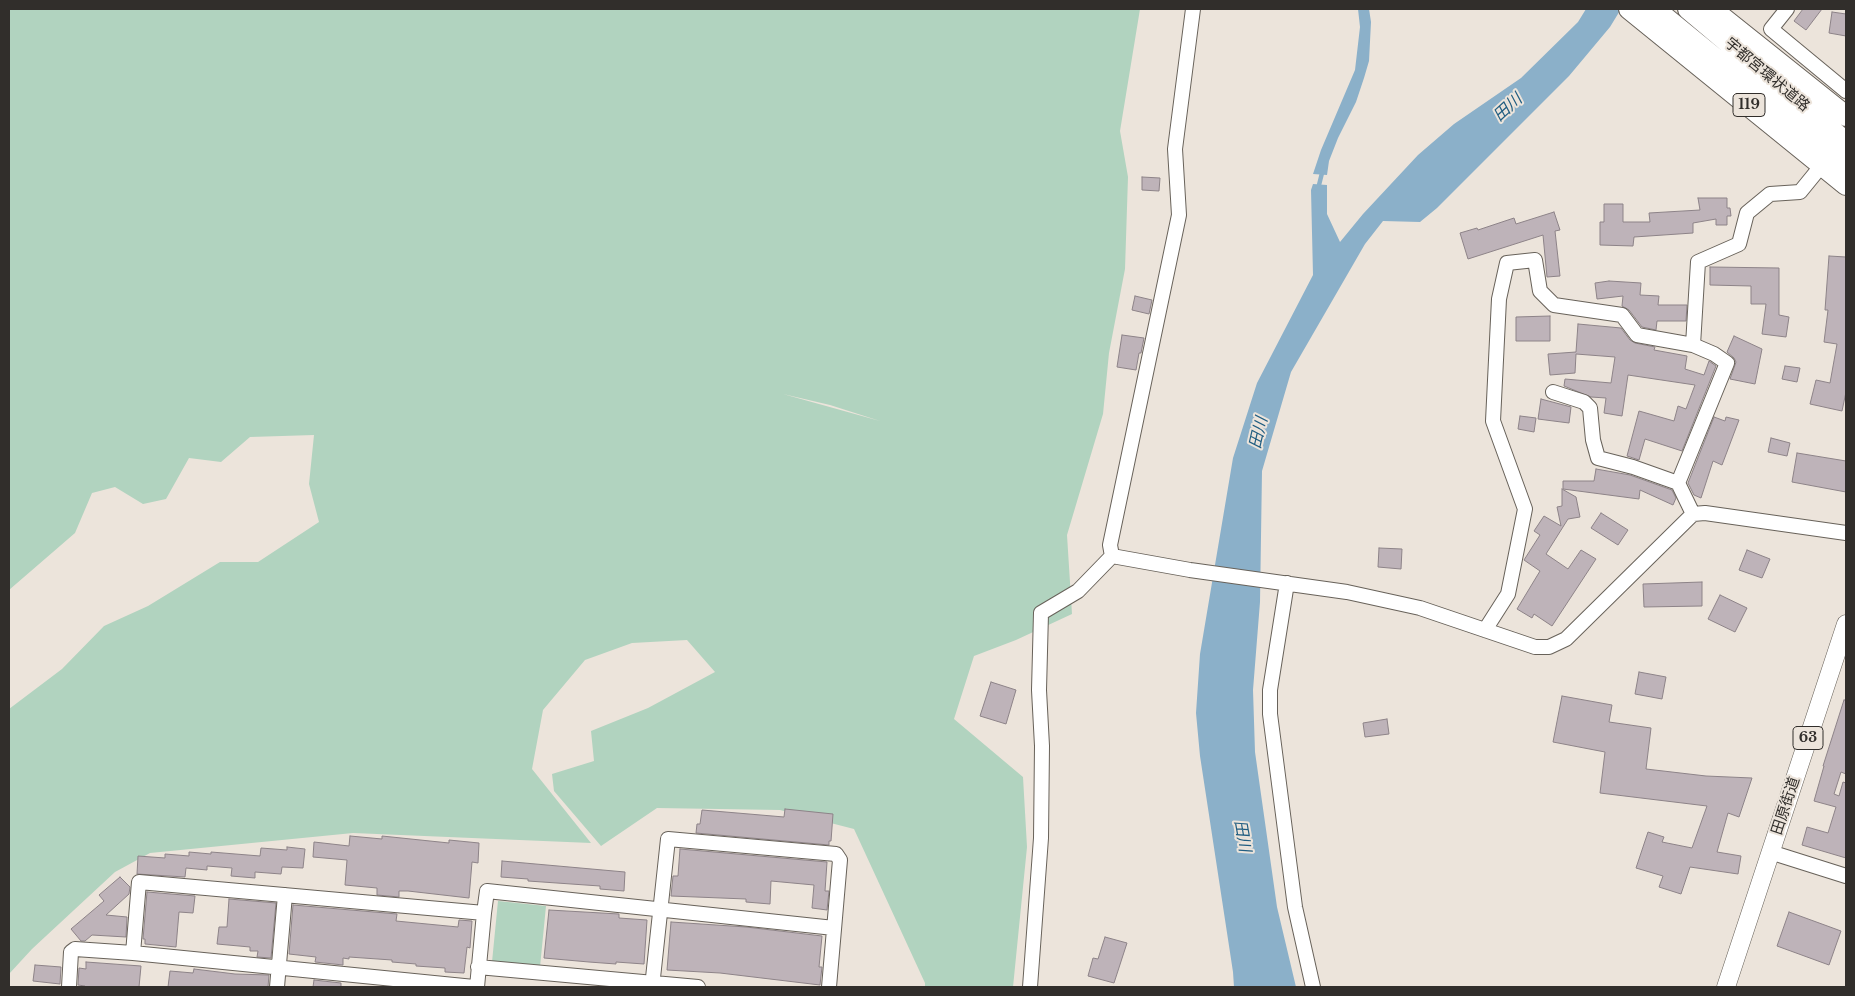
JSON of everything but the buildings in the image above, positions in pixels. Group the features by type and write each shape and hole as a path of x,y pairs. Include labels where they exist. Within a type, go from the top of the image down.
{"highway":[{"name":"119","path":"1629,9 1654,16"},
{"name":"宇都宮環状道路","path":"1688,9 1835,149 1846,165"},
{"path":"1712,9 1846,116"},
{"name":"宇都宮環状道路","path":"1654,16 1835,149"},
{"name":"119","path":"1835,149 1846,185"}],"main road":[{"name":"田原街道","path":"1726,987 1846,624"}],"street":[{"path":"1112,556 1110,545 1179,215 1175,149 1193,9"},
{"path":"1787,9 1772,29 1846,92"},
{"path":"1693,345 1698,262 1740,244 1747,213 1770,194 1800,192 1835,149"},
{"path":"1485,630 1508,594 1525,509 1494,421 1499,299 1507,263 1535,260 1540,291 1554,305 1622,315 1637,335 1693,345 1714,354 1727,363 1678,483"},
{"path":"1553,392 1584,402 1590,408 1593,440 1598,458 1633,467 1678,483 1692,514"},
{"path":"1112,556 1190,570 1346,592 1420,608 1535,647 1550,647 1566,639 1692,514 1705,513 1846,533"},
{"path":"1030,987 1041,838 1042,746 1039,690 1042,613 1078,591 1112,556"},
{"path":"1284,583 1270,690 1270,714 1295,907 1313,987"},
{"path":"652,985 668,839 836,854 840,860 829,987"},
{"path":"1770,852 1846,876"},
{"path":"134,953 139,882 484,913"},
{"path":"69,987 72,952 75,949 134,953 475,987 487,891 834,928"},
{"path":"277,987 285,895"},
{"path":"478,968 652,985 698,987"}],"green space":[{"path":"9,9 1140,9 1120,131 1128,177 1125,269 1109,353 1103,414 1067,535 1072,614 1016,640 974,656 954,719 1023,777 1027,847 1013,987 925,987 925,983 854,829 780,810 657,808 601,846 554,791 552,774 594,761 591,731 648,708 715,672 687,640 632,643 585,660 543,710 532,769 591,843 353,833 150,853 115,872 32,949 9,974 9,709 62,669 104,626 148,606 220,562 258,562 319,522 309,484 314,435 250,437 221,462 189,458 166,499 143,504 115,487 92,493 75,533 9,590","holes":["783,394 830,405 880,421"]},
{"path":"498,901 546,906 540,967 492,962"}],"water":[{"path":"1358,9 1369,9 1371,22 1369,61 1356,102 1329,161 1327,175 1313,174 1321,150 1355,70 1360,27"},
{"name":"田川","path":"1586,9 1621,9 1610,27 1569,76 1437,208 1420,222 1383,221 1365,244 1291,372 1262,471 1260,602 1253,690 1255,752 1277,907 1296,987 1234,987 1200,756 1196,713 1200,654 1233,458 1257,383 1313,275 1311,190 1313,184 1327,185 1327,214 1340,242 1363,214 1418,155 1454,124 1521,78 1578,22"}],"waterway":[{"path":"1318,189 1323,169"}]}
